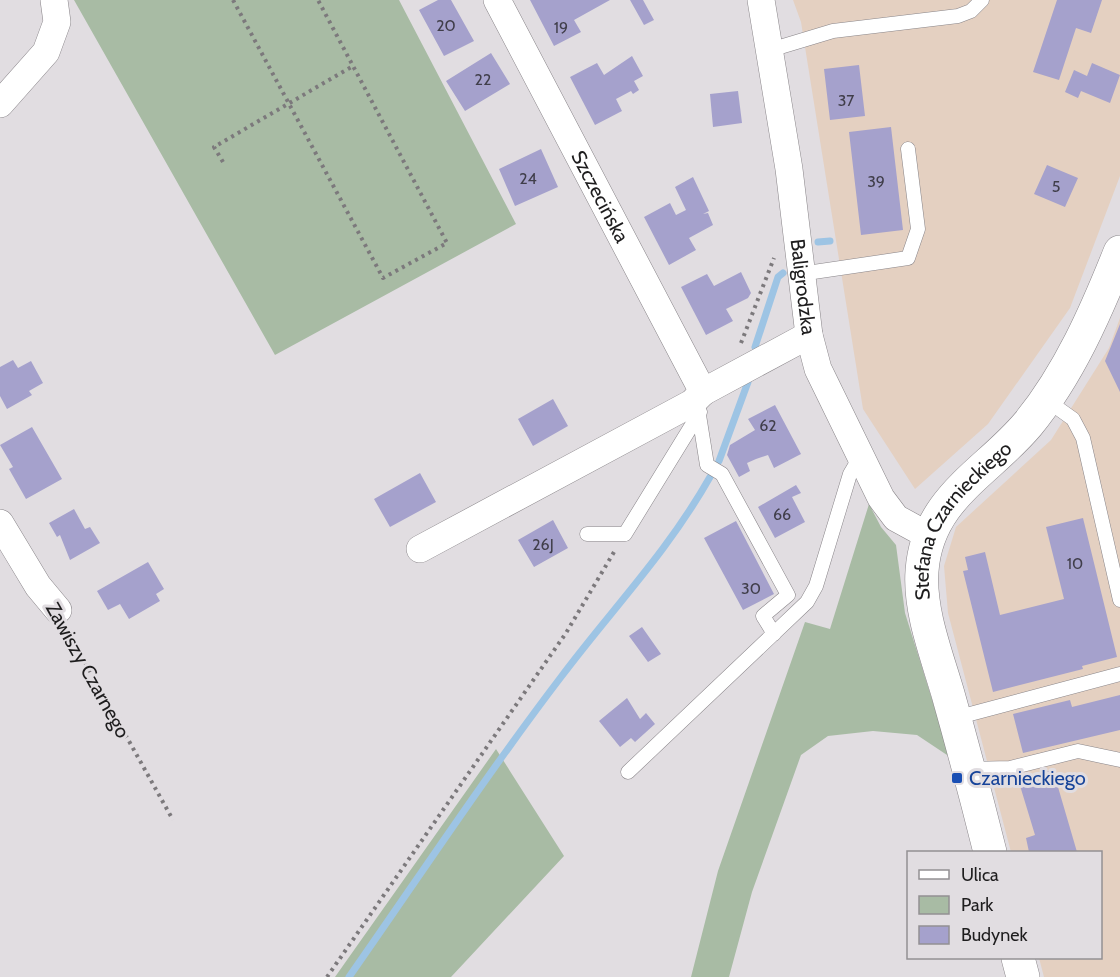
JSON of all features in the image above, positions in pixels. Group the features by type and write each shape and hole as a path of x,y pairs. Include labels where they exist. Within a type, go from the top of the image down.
{"street":[{"path":"0,104 46,52 57,22 54,0"},
{"name":"Szczecińska","path":"498,0 701,403"},
{"name":"Baligrodzka","path":"761,0 789,169 809,335 818,369 881,498 896,518 929,536"},
{"name":"Stefana Czarnieckiego","path":"990,851 921,588 924,551 929,536 947,503 1027,424 1068,364 1091,321 1120,252"},
{"path":"420,549 692,403 701,403 739,373 809,335"},
{"name":"Zawiszy Czarnego","path":"0,523 38,586 58,610"},
{"path":"1018,959 1023,977"}],"lane":[{"path":"770,50 834,31 958,16 971,11 982,0"},
{"path":"800,274 908,258 918,229 909,149"},
{"path":"1045,399 1073,419 1083,438 1120,600"},
{"path":"587,534 626,534 701,403"},
{"path":"701,403 707,465 722,474 789,595 763,616 774,634"},
{"path":"628,772 807,602 816,586 850,474 860,457"},
{"path":"955,718 1120,674"},
{"path":"969,769 1010,768 1078,751 1120,760"}],"path":[{"path":"232,0 383,278 447,243 318,0"},
{"path":"223,162 214,147 353,66"},
{"path":"739,373 736,359 750,313 771,264 776,255 796,242"},
{"path":"327,977 566,633 626,534"},
{"name":"Zawiszy Czarnego","path":"58,610 69,634 173,820"}],"shaded area":[{"path":"793,0 1120,0 1120,176 1070,308 988,424 915,489 863,409 801,22"},
{"path":"1120,318 1120,977 1044,977 1039,959 1102,959 1102,851 1011,851 948,613 944,566 956,527 1051,440 1109,348"}],"green space":[{"path":"74,0 399,0 516,224 275,355"},
{"path":"869,504 881,527 896,545 905,613 950,757 917,735 873,731 828,736 801,755 752,892 729,977 691,977 718,871 805,622 830,629"},
{"path":"496,749 564,856 451,977 335,977"}],"building":[{"path":"438,0 451,0 474,41 444,56 419,10"},
{"path":"530,0 610,0 574,20 581,32 554,46"},
{"path":"630,0 643,0 654,20 644,25"},
{"path":"1057,0 1102,0 1091,33 1076,28 1059,80 1033,72"},
{"path":"491,53 510,84 465,111 446,81"},
{"path":"632,56 643,76 634,81 639,90 633,94 631,91 616,99 622,111 595,125 570,77 597,63 604,75"},
{"path":"1092,63 1120,75 1110,103 1081,91 1078,98 1065,92 1074,70 1087,76"},
{"path":"859,65 865,116 830,120 824,69"},
{"path":"738,91 742,123 713,127 710,94"},
{"path":"891,127 903,230 861,235 849,132"},
{"path":"541,149 558,187 515,206 499,169"},
{"path":"1047,165 1078,178 1065,207 1034,194"},
{"path":"693,177 709,211 703,214 708,213 713,225 689,238 696,250 669,265 644,217 670,203 676,215 686,210 675,187"},
{"path":"741,272 751,293 748,298 726,309 733,321 706,335 681,287 707,274 714,286"},
{"path":"1120,324 1120,392 1105,361"},
{"path":"13,360 18,368 31,361 43,383 29,391 32,395 7,409 0,396 0,367"},
{"path":"553,399 568,426 533,446 518,419"},
{"path":"775,405 801,454 774,468 768,455 756,459 747,463 750,471 739,477 727,455 730,445 755,430 748,419"},
{"path":"32,427 62,479 26,499 9,469 13,467 0,445"},
{"path":"420,473 436,502 390,527 374,499"},
{"path":"796,485 801,493 792,497 805,522 775,538 758,507"},
{"path":"74,509 85,529 90,527 100,543 70,560 60,535 57,537 49,523"},
{"path":"1083,518 1117,657 1082,666 1083,669 993,692 963,571 968,570 965,557 985,552 1000,615 1064,599 1046,527"},
{"path":"553,520 568,548 534,567 518,540"},
{"path":"736,521 774,594 743,610 704,538"},
{"path":"148,562 164,589 156,594 160,601 129,619 120,604 108,610 97,591"},
{"path":"642,627 661,654 648,662 629,636"},
{"path":"1120,695 1120,730 1023,753 1013,714 1070,700 1072,707"},
{"path":"627,698 640,719 646,713 655,724 635,742 631,738 620,747 599,721"},
{"path":"1053,770 1077,851 1029,851 1026,838 1035,835 1018,779"}],"waterway":[{"path":"818,242 830,241"},
{"path":"755,347 778,277 783,273"},
{"path":"719,461 748,382"},
{"path":"349,977 506,751 580,652 676,531 710,477"}],"place":[{"name":"Czarnieckiego","path":"957,778"}]}
